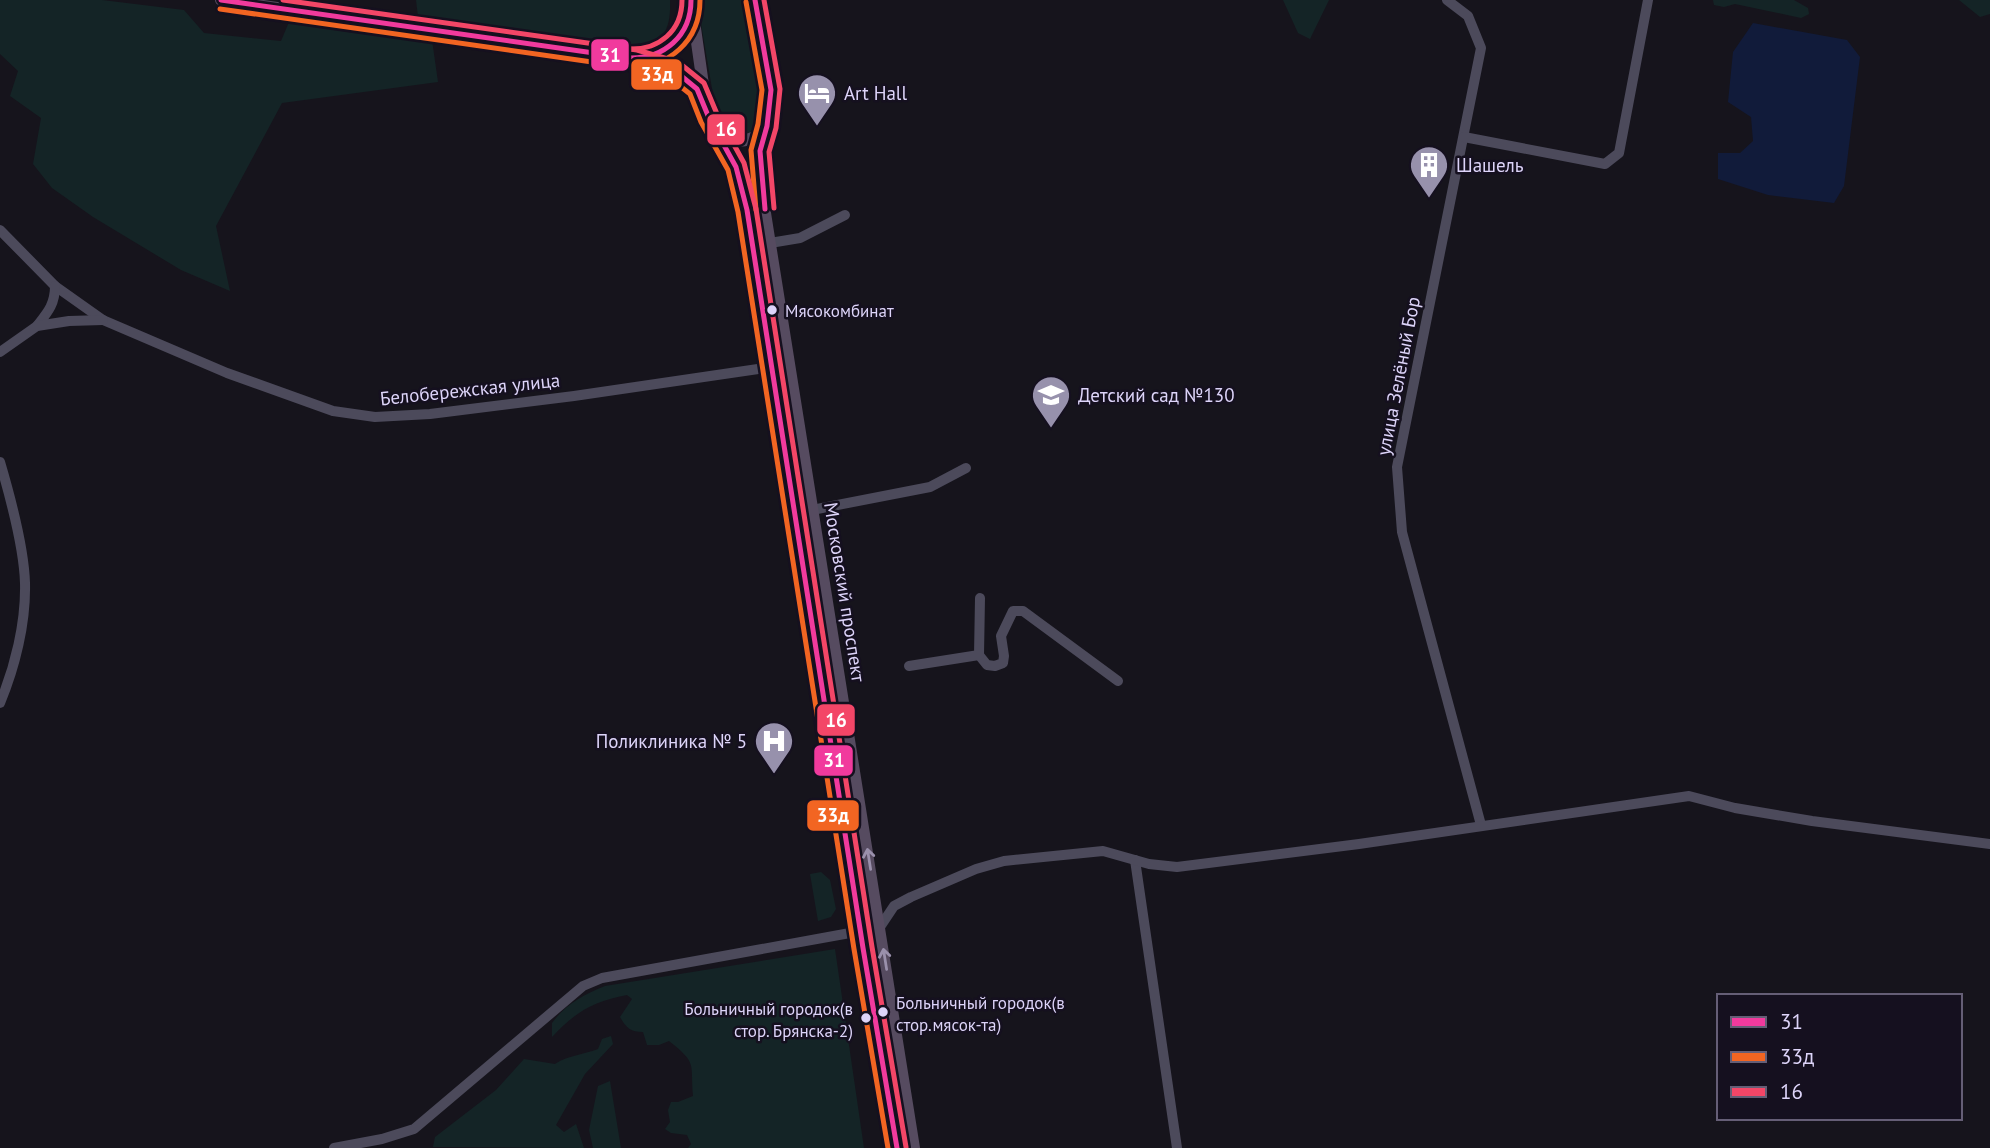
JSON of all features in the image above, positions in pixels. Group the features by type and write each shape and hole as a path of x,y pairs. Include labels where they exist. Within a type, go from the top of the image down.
{"main road":[{"path":"221,0 636,59 674,70 683,76 697,89 706,106"},
{"name":"Московский проспект","path":"755,0 771,90 767,126 760,151 770,243 914,1148"},
{"path":"636,59 652,57 670,47 684,29 692,6"},
{"name":"Московский проспект","path":"692,6 706,106 736,167 742,187 897,1148"},
{"path":"714,127 730,139 746,141 760,134 767,126"},
{"path":"861,932 880,927"}],"street":[{"name":"улица Зелёный Бор","path":"1447,0 1468,16 1481,48 1397,467 1402,533 1481,825"},
{"path":"1464,137 1605,164 1619,153 1647,0"},
{"path":"770,243 800,238 845,215"},
{"name":"Белобережская улица","path":"0,230 55,286 103,320 227,373 333,411 375,417 430,414 574,397 772,367"},
{"path":"37,326 51,310 55,299 55,286"},
{"name":"Белобережская улица","path":"0,352 37,326 103,320"},
{"path":"0,462 8,490 25,587 12,673 0,703"},
{"path":"812,510 930,487 966,468"},
{"path":"979,598 979,655 987,665 1003,663 1001,636 1013,611 1023,611 1118,681"},
{"path":"909,666 979,655"},
{"path":"880,927 894,906 976,869 1003,861 1103,851 1159,866 1177,867 1359,844 1689,796 1735,808 1812,821 1990,844"},
{"path":"1135,860 1177,1148"},
{"path":"334,1148 382,1139 414,1129 573,994 583,986 602,978 861,932"}],"shaded area":[{"path":"0,0 102,0 184,10 204,33 281,41 289,22 432,40 438,82 282,103 216,226 230,291 181,270 93,217 52,188 33,164 41,118 10,96 18,71 0,54"},
{"path":"416,0 670,0 670,10 667,26 659,38 634,46 418,17"},
{"path":"697,0 748,0 765,106 761,123 751,132 744,134 732,131 717,118"},
{"path":"1283,0 1329,0 1310,39 1298,33"},
{"path":"1713,0 1794,0 1808,8 1809,14 1801,18 1735,4 1724,7 1714,5"},
{"path":"1959,0 1990,0 1990,14 1980,17"},
{"path":"821,872 830,880 836,909 831,917 818,921 810,874"},
{"path":"835,949 864,1148 688,1148 691,1144 687,1135 671,1133 665,1129 670,1122 668,1110 671,1102 693,1096 691,1065 685,1055 669,1041 659,1045 647,1045 643,1032 627,1027 620,1017 632,999 627,995 586,1009 552,1037 552,1023 563,1010 605,986"},
{"path":"611,1036 613,1044 585,1074 556,1125 564,1132 576,1124 584,1148 433,1147 435,1137 496,1090 524,1059 555,1064 598,1049 602,1039"},
{"path":"610,1081 621,1148 593,1148 589,1130 598,1086"}],"water":[{"path":"1753,23 1847,40 1860,57 1844,186 1834,203 1768,195 1718,179 1718,153 1740,153 1753,141 1751,117 1728,102 1733,52"}],"transit line":[{"name":"31","path":"221,0 636,59 674,70 697,89 709,118 736,167 747,210 897,1148"},
{"name":"16","path":"283,0 637,50 678,62 704,83 717,114 744,163 756,209 906,1147"},
{"name":"16","path":"629,49 650,46 667,36 678,21 682,0"},
{"name":"31","path":"629,58 653,54 673,43 686,24 691,0"},
{"name":"33д","path":"629,67 657,63 680,49 695,28 700,0"},
{"name":"31","path":"755,0 771,90 767,126 760,151 765,209"},
{"name":"16","path":"764,0 780,89 776,128 769,152 774,208"},
{"name":"33д","path":"746,2 762,90 758,124 751,150 756,210"},
{"name":"33д","path":"220,9 634,68 670,78 690,94 701,122 728,170 738,212 888,1148"}],"place":[{"name":"Art Hall","path":"817,127"},
{"name":"Шашель","path":"1429,199"},
{"name":"Мясокомбинат","path":"772,310"},
{"name":"Детский сад №130","path":"1051,429"},
{"name":"Поликлиника № 5","path":"774,775"},
{"name":"Больничный городок(в стор.мясок-та)","path":"883,1012"},
{"name":"Больничный городок(в стор. Брянска-2)","path":"866,1018"}]}
